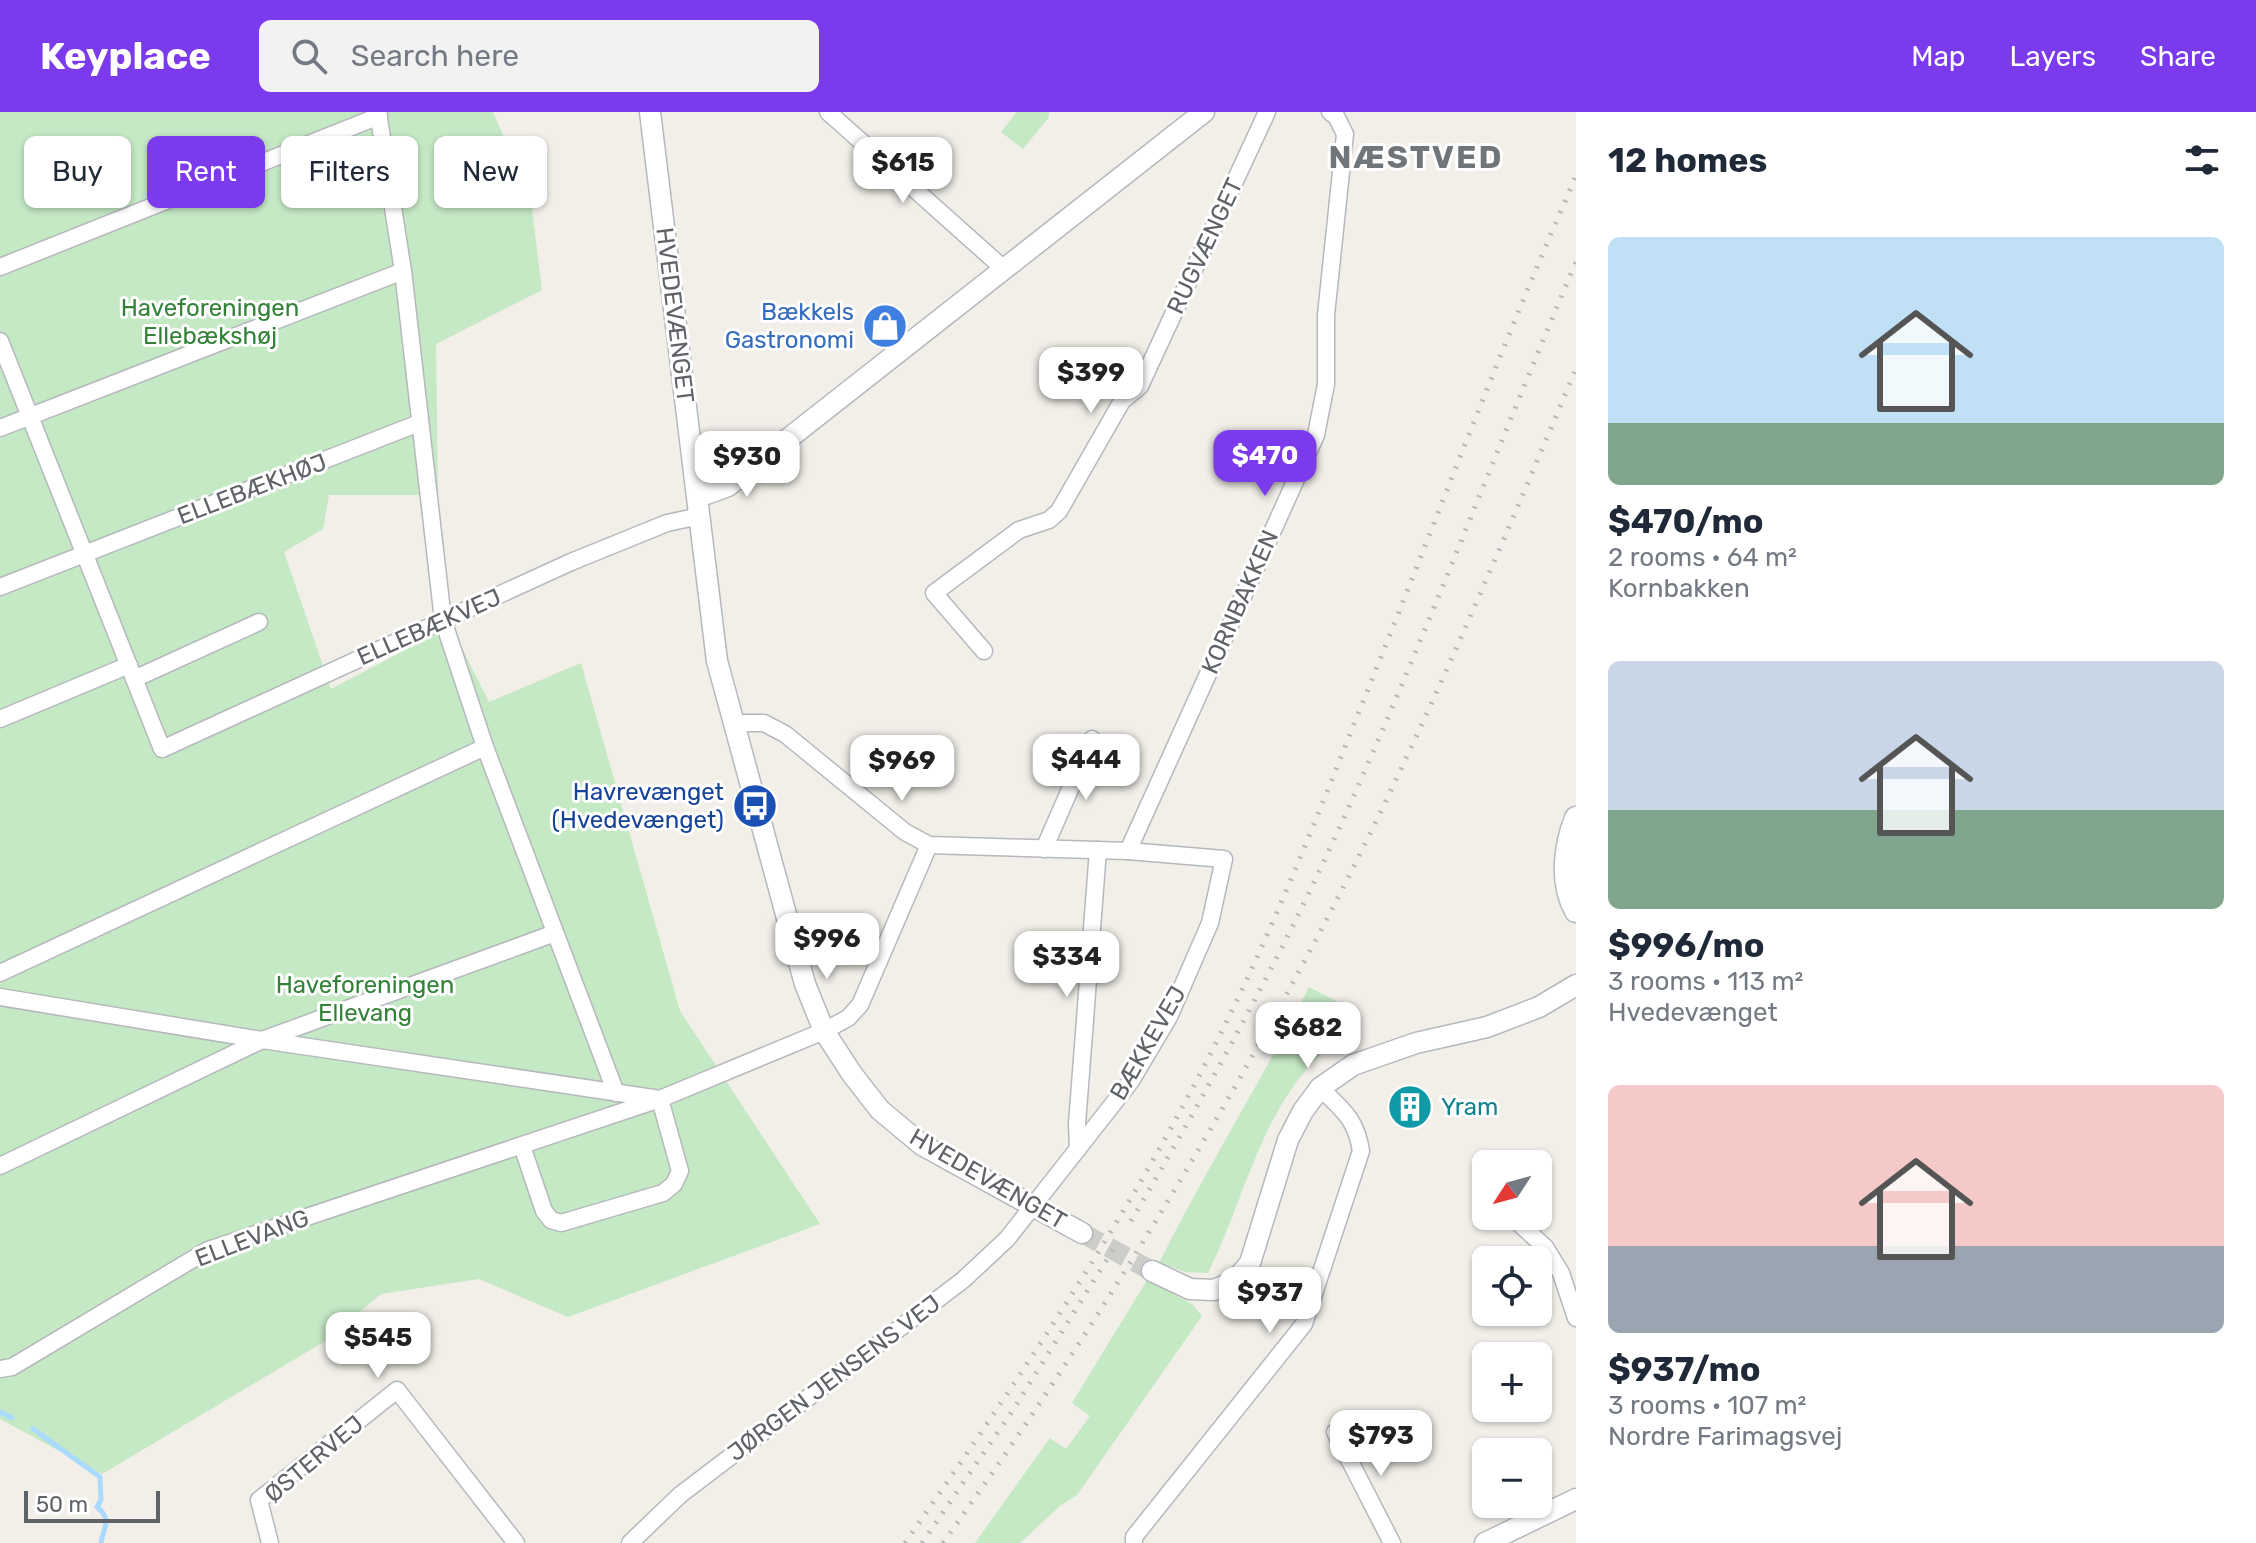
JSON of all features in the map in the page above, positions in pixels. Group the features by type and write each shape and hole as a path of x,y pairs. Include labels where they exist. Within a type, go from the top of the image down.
{"main road":[{"path":"1576,818 1568,838 1566,871 1576,911"}],"street":[{"name":"HVEDEVÆNGET","path":"650,112 717,661 805,984 824,1031 880,1110 922,1145 1082,1233"},
{"path":"828,112 1004,269"},
{"path":"699,506 1204,112"},
{"name":"RUGVÆNGET","path":"984,651 934,593 1019,530 1049,520 1059,511 1122,401 1140,386 1267,112"},
{"name":"KORNBAKKEN","path":"1128,851 1316,435 1326,384 1326,315 1345,134 1336,116 1330,112"},
{"path":"0,267 378,114 403,271 443,620 485,747 616,1093"},
{"path":"0,428 403,271"},
{"path":"0,341 131,672"},
{"name":"ELLEBÆKHØJ","path":"0,587 419,423"},
{"name":"ELLEBÆKVEJ","path":"131,672 162,749 699,506"},
{"path":"0,719 259,622"},
{"path":"732,723 764,723 785,734 905,832 929,845 1128,851"},
{"path":"1044,849 1092,739"},
{"path":"0,973 485,747"},
{"name":"ELLEVANG","path":"0,1369 12,1367 208,1250 660,1099 824,1031 848,1018 860,1005 929,845"},
{"path":"1078,1149 1077,1124 1098,850"},
{"name":"BÆKKEVEJ","path":"1033,1208 1131,1081 1169,1017 1210,923 1224,859 1128,851"},
{"path":"0,1166 262,1040 555,933"},
{"path":"1152,1271 1190,1289 1214,1290 1235,1281 1250,1263 1288,1140 1303,1111 1320,1088 1353,1065 1416,1043 1487,1027 1539,1007 1576,985"},
{"path":"0,997 262,1040 660,1099 680,1171 674,1184 663,1193 561,1223 551,1220 544,1211 522,1146"},
{"path":"1134,1543 1134,1537 1304,1324 1361,1151 1352,1119 1320,1088"},
{"name":"JØRGEN JENSENS VEJ","path":"630,1543 680,1495 963,1280 1007,1239 1033,1208"},
{"path":"1525,1230 1549,1254 1561,1273 1576,1318"},
{"name":"ØSTERVEJ","path":"270,1543 259,1500 397,1390 516,1543"},
{"path":"1335,1432 1392,1543"},
{"path":"1485,1543 1576,1499"}],"green space":[{"name":"Haveforeningen Ellevang","path":"0,112 493,112 503,136 434,136 434,208 532,208 542,290 436,344 438,495 329,495 323,529 284,552 331,689 451,626 489,702 581,663 680,1011 820,1224 568,1317 479,1279 381,1294 322,1343 102,1474 0,1419"},
{"path":"1017,112 1049,112 1049,117 1023,149 1001,132"},
{"path":"1309,987 1344,1005 1333,1032 1353,1037 1320,1055 1282,1103 1255,1159 1208,1273 1186,1272 1159,1263 1196,1193"},
{"path":"1147,1280 1192,1304 1202,1316 1077,1495 1061,1505 1020,1543 975,1543 1050,1438 1066,1449 1090,1416 1072,1403"}],"waterway":[{"path":"0,1412 12,1418"},
{"path":"33,1429 100,1477 101,1500 97,1507 106,1520 101,1543"}],"tunnel":[{"path":"1082,1233 1152,1271"}],"railway":[{"path":"905,1543 999,1407 1088,1268 1131,1198 1211,1053 1302,852 1576,176"},
{"path":"1131,1221 1232,1042 1325,859 1391,711 1576,262"},
{"path":"943,1543 1042,1399 1137,1252 1226,1102 1311,949 1417,735 1576,369"},
{"path":"922,1543 1013,1410 1116,1245"}],"place":[{"name":"Bækkels Gastronomi","path":"885,326"},
{"name":"Havrevænget (Hvedevænget)","path":"755,806"},
{"name":"Yram","path":"1410,1107"}],"district":[{"name":"NÆSTVED","path":"1416,157"}],"park label":[{"name":"Haveforeningen Ellebækshøj","path":"210,322"}]}
